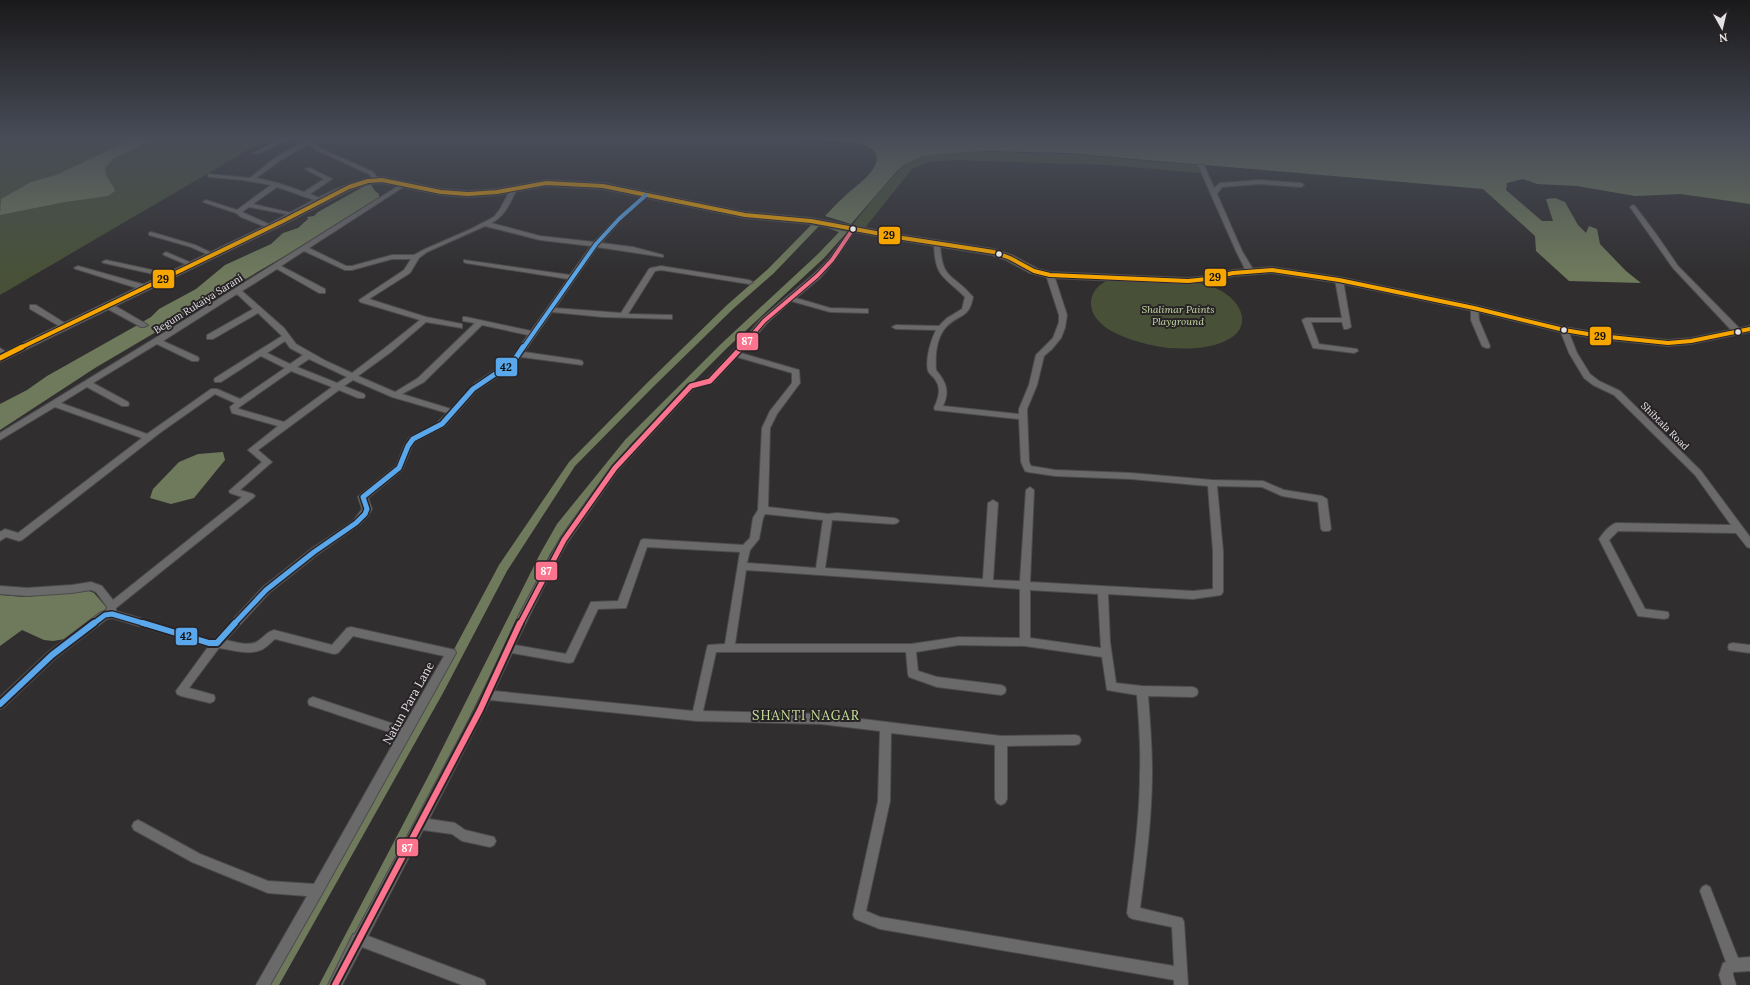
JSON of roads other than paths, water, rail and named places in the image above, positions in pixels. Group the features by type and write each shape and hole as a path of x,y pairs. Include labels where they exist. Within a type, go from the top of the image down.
{"main road":[{"path":"2,355 67,327 349,187 365,183"},
{"path":"398,183 441,192 468,194 497,192 540,184 566,183 603,186 731,212 830,224 1006,256 1034,271 1050,276 1188,281 1250,271 1272,270 1294,272 1474,308 1564,330 1600,336 1668,343 1691,341 1750,329"}],"street":[{"path":"266,183 305,194 322,201"},
{"path":"305,194 323,183"},
{"path":"1209,183 1239,251 1250,271"},
{"path":"1214,193 1220,185 1247,183"},
{"path":"1273,183 1301,185"},
{"name":"Begum Rukaiya Sarani","path":"0,437 305,249 405,184"},
{"path":"238,212 276,185"},
{"path":"305,249 345,268 352,268 392,257 416,257 496,218 503,210 514,189"},
{"path":"210,698 181,690 217,643 266,590 314,552 356,523 365,514 367,509 363,497 399,468 405,449 413,439 438,428 473,388 504,371 520,354 596,244 619,219 646,194"},
{"path":"206,202 238,212 243,216 271,227"},
{"path":"247,205 294,215"},
{"path":"1633,207 1675,267 1738,332"},
{"path":"485,224 513,232 549,239 596,244 661,256"},
{"path":"335,985 487,696 508,648 556,553 615,468 691,386 710,381 745,344 764,321 791,299 832,260 851,229"},
{"path":"151,234 193,246 213,255"},
{"path":"937,243 937,259 942,275 962,289 969,297 965,310 961,315 951,320 941,328 935,338 932,371 942,384 944,392 938,408 1023,417"},
{"path":"166,254 192,265"},
{"path":"416,257 407,271 363,300 425,319 459,326"},
{"path":"466,261 573,278"},
{"path":"106,262 171,276"},
{"path":"277,266 322,291"},
{"path":"78,268 146,288"},
{"path":"622,316 653,269 661,268 749,282"},
{"path":"1050,276 1063,315 1063,322 1055,342 1049,349 1040,355 1033,385 1023,409 1025,462 1028,469 1055,473 1131,476 1212,483 1264,484 1282,493 1322,499 1326,529"},
{"path":"1339,280 1346,323 1306,320 1316,346 1354,351"},
{"path":"237,290 281,330 293,346 350,376 394,395 452,412"},
{"path":"791,299 830,310 865,311"},
{"path":"110,306 144,325"},
{"path":"34,307 67,327"},
{"path":"1474,308 1475,320 1486,346"},
{"path":"210,337 259,309"},
{"path":"549,310 622,316 668,317"},
{"path":"0,704 52,655 105,615 250,496 234,491 268,462 252,450 350,376 388,350 425,319"},
{"path":"466,319 534,334"},
{"path":"394,395 421,380 480,323"},
{"path":"896,327 941,328"},
{"name":"Shibtala Road","path":"1564,330 1573,353 1588,376 1596,383 1617,393 1698,474 1750,544"},
{"path":"218,380 286,337"},
{"path":"157,341 195,359"},
{"path":"261,353 291,368 361,396"},
{"path":"520,354 578,363"},
{"path":"728,648 745,549 754,539 758,518 763,510 766,428 773,414 796,383 796,372 734,354"},
{"path":"284,425 235,411 234,407 310,355"},
{"path":"88,384 126,404"},
{"path":"0,537 5,533 19,537 158,430 214,391 241,402"},
{"path":"55,404 143,435"},
{"path":"742,566 1193,595 1218,592 1219,580 1217,543 1212,483"},
{"path":"1025,642 1025,585 1030,490"},
{"path":"988,583 993,504"},
{"path":"763,510 828,517 836,516 894,521"},
{"path":"820,572 828,517"},
{"path":"1664,615 1642,613 1604,539 1616,527 1738,529"},
{"path":"508,648 569,659 595,605 622,605 644,543 745,549"},
{"path":"0,590 27,592 72,589 91,586 100,589 111,610 120,616 209,643 217,643"},
{"path":"1103,590 1111,687 1142,691 1193,692"},
{"name":"Natun Para Lane","path":"217,643 237,647 257,647 268,637 274,634 334,650 351,631 451,653 263,985"},
{"path":"697,716 712,648 911,648 959,641 1025,642 1107,653"},
{"path":"1733,647 1750,650"},
{"path":"911,648 913,674 937,682 1001,690"},
{"path":"886,728 884,801 859,915 880,923 1181,979 1178,922 1133,914 1141,856 1146,783 1146,749 1142,691"},
{"path":"487,696 697,716 821,719 1002,741 1074,740"},
{"path":"313,702 406,733"},
{"path":"1001,799 1002,741"},
{"path":"420,824 455,830 462,835 490,841"},
{"path":"138,826 196,858 268,887 318,890"},
{"path":"1706,891 1734,965"},
{"path":"358,939 479,985"},
{"path":"1729,985 1726,975 1728,968 1734,965 1750,964"}],"waterway":[{"path":"271,985 439,689 503,568 572,464 650,385 730,307 771,271 819,222 844,231 821,256 724,346 628,442 561,527 546,552 436,773 326,985"}],"district":[{"name":"SHANTI NAGAR","path":"806,715"}],"park label":[{"name":"Shalimar Paints Playground","path":"1178,314"}]}
